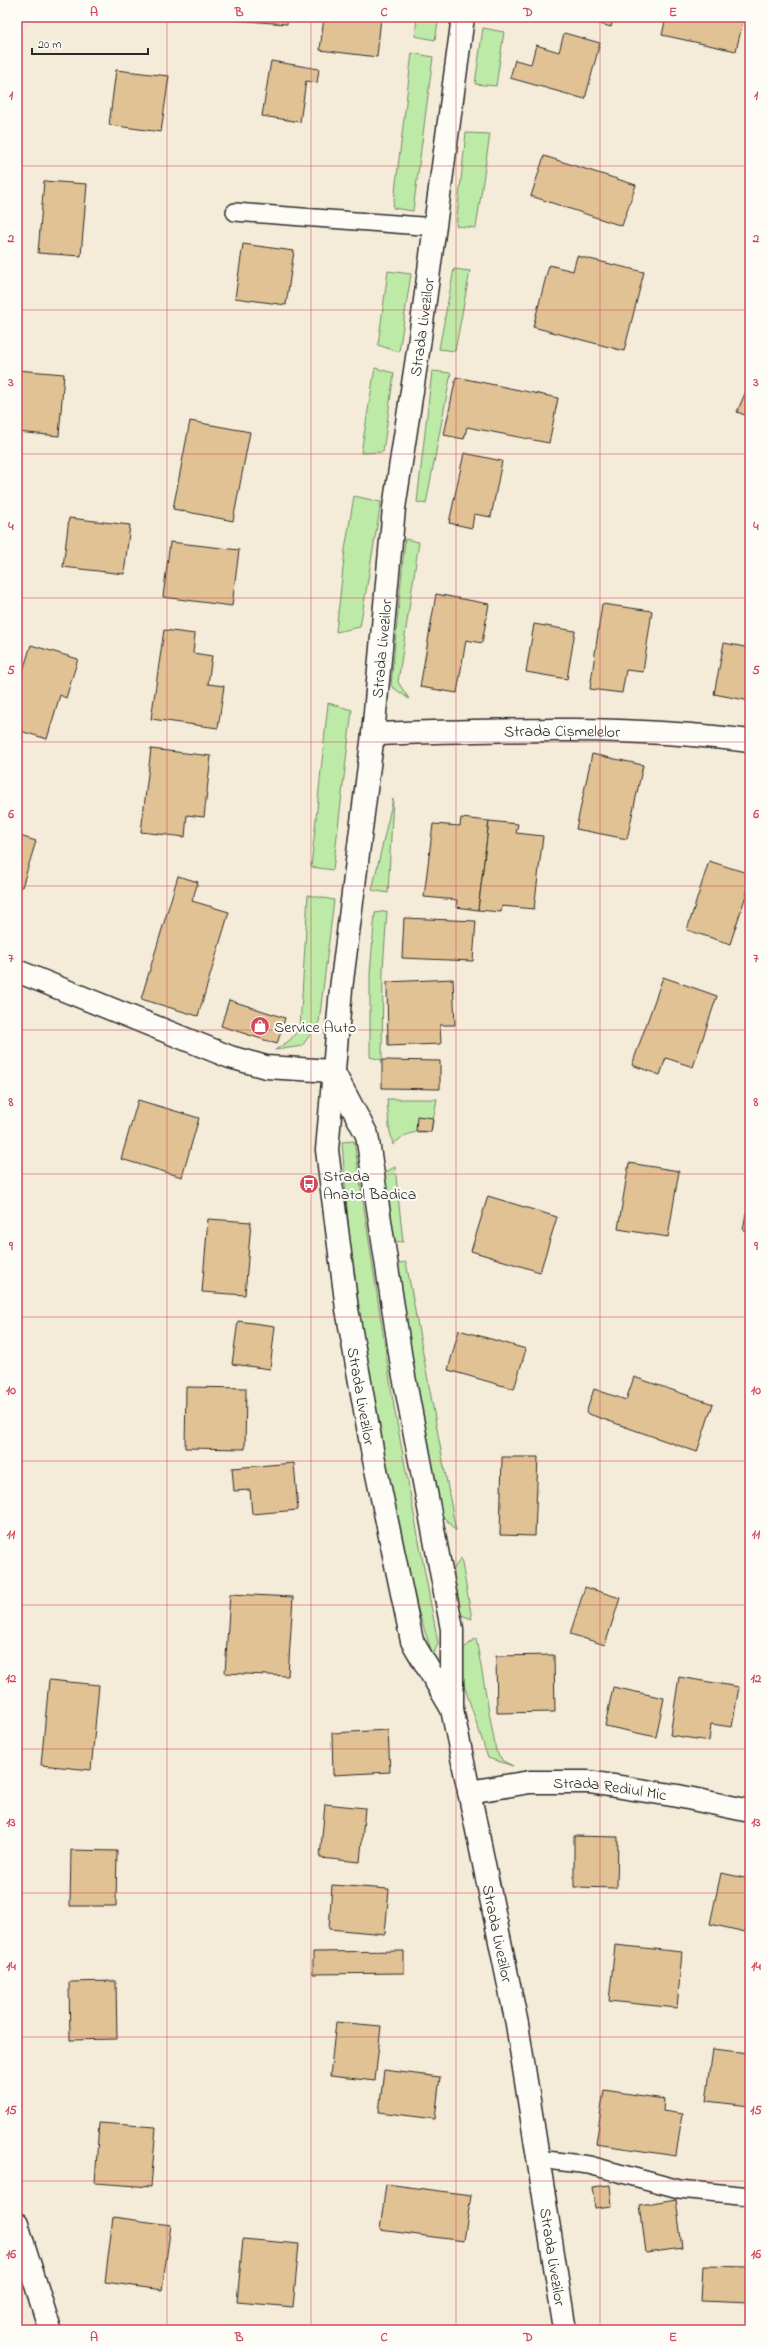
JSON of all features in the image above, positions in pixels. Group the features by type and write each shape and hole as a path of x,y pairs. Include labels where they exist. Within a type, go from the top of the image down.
{"street":[{"name":"Strada Livezilor","path":"452,1709 412,1641 372,1455 347,1309 327,1150 341,989 373,734 394,508 435,227 463,17"},
{"name":"Strada Cișmelelor","path":"373,734 571,728 701,735 750,741"},
{"path":"17,971 230,1057 266,1067 333,1071"},
{"name":"Strada Livezilor","path":"333,1071 367,1134 402,1366 452,1629 452,1709 517,2024 565,2330"},
{"name":"Strada Rediul Mic","path":"469,1792 530,1782 589,1782 678,1796 750,1811"},
{"path":"17,2224 50,2330"}],"lane":[{"path":"235,212 435,227"},
{"path":"538,2159 588,2165 678,2189 750,2196"}],"green space":[{"path":"417,17 439,17 435,40 415,36"},
{"path":"483,28 504,32 496,86 475,84"},
{"path":"412,53 433,57 413,211 393,208"},
{"path":"466,133 490,134 476,228 456,226"},
{"path":"454,269 470,271 455,351 439,349"},
{"path":"388,271 411,274 399,352 378,345"},
{"path":"375,368 394,373 383,452 361,453"},
{"path":"432,371 451,373 426,504 417,502"},
{"path":"354,496 381,502 360,627 336,632 345,550"},
{"path":"405,539 419,542 398,682 409,699 391,686"},
{"path":"328,703 352,710 333,870 311,867"},
{"path":"393,799 388,893 372,890"},
{"path":"308,895 334,900 319,1022 302,1046 275,1050 289,1041 300,1028"},
{"path":"387,911 383,969 382,1060 370,1057 370,974 375,913"},
{"path":"387,1099 437,1099 431,1132 420,1132 406,1135 393,1145 389,1127"},
{"path":"354,1141 394,1407 438,1643 433,1656 418,1610 390,1493 352,1275 342,1142"},
{"path":"395,1167 403,1242 391,1241 382,1174"},
{"path":"406,1262 456,1531 436,1508 394,1264"},
{"path":"461,1558 472,1619 458,1614 451,1573"},
{"path":"476,1638 496,1751 503,1761 513,1766 488,1758 462,1679 462,1650"}],"building":[{"path":"219,17 288,17 287,24 219,19"},
{"path":"324,17 381,17 377,57 320,50"},
{"path":"575,17 614,17 611,27"},
{"path":"666,17 744,17 736,51 662,35"},
{"path":"564,33 600,43 585,99 510,78 515,60 531,64 536,45 559,52"},
{"path":"271,61 319,69 317,83 306,81 300,122 262,116"},
{"path":"116,70 169,76 161,132 109,125"},
{"path":"544,156 636,185 622,226 531,196"},
{"path":"44,181 87,184 81,256 38,253"},
{"path":"243,244 294,251 286,305 235,298"},
{"path":"577,256 644,272 624,351 533,327 549,265 573,271"},
{"path":"17,370 64,374 59,436 17,432"},
{"path":"456,377 558,398 549,443 467,427 464,439 444,435"},
{"path":"750,382 750,417 737,412"},
{"path":"190,421 250,432 233,521 173,509"},
{"path":"464,453 502,461 491,517 474,514 472,528 449,523"},
{"path":"69,518 130,525 124,574 63,567"},
{"path":"170,542 239,550 232,606 163,597"},
{"path":"436,594 489,604 482,643 466,640 457,693 420,687"},
{"path":"602,604 652,611 643,672 626,670 622,693 590,689"},
{"path":"534,624 575,631 567,679 526,672"},
{"path":"164,630 195,634 193,653 212,656 208,684 224,686 218,728 151,719"},
{"path":"724,643 750,648 750,701 714,694"},
{"path":"31,645 78,659 66,698 60,695 47,739 17,730 17,690"},
{"path":"151,749 211,756 204,817 187,815 185,837 141,832"},
{"path":"592,754 643,765 627,839 576,829"},
{"path":"461,818 489,821 478,910 456,907 457,900 424,897 433,824 460,826"},
{"path":"489,821 518,824 516,833 543,836 534,909 502,906 501,912 478,910"},
{"path":"17,835 36,841 22,887 17,886"},
{"path":"709,861 750,874 750,883 730,944 687,930"},
{"path":"178,876 198,882 192,901 229,912 198,1016 141,999"},
{"path":"404,918 476,921 473,961 402,958"},
{"path":"663,977 717,996 693,1067 666,1058 660,1075 632,1065"},
{"path":"453,979 455,1025 440,1025 441,1044 388,1046 387,982"},
{"path":"229,1000 285,1018 277,1044 221,1026"},
{"path":"382,1060 440,1061 440,1089 382,1088"},
{"path":"138,1100 199,1118 182,1177 121,1159"},
{"path":"417,1116 433,1118 431,1132 416,1131"},
{"path":"629,1163 679,1171 668,1237 618,1229"},
{"path":"488,1196 557,1217 540,1272 471,1251"},
{"path":"746,1213 750,1213 750,1231 743,1230"},
{"path":"208,1219 251,1222 245,1295 202,1292"},
{"path":"238,1321 275,1326 270,1369 232,1364"},
{"path":"459,1330 526,1349 514,1389 448,1370"},
{"path":"634,1377 713,1404 697,1452 586,1413 594,1389 626,1400"},
{"path":"186,1387 246,1388 245,1449 185,1448"},
{"path":"502,1457 538,1457 535,1536 500,1535"},
{"path":"294,1463 298,1510 252,1514 250,1490 234,1491 232,1468"},
{"path":"585,1587 620,1598 605,1645 570,1634"},
{"path":"230,1594 293,1597 288,1676 225,1673"},
{"path":"554,1655 555,1712 497,1713 496,1656"},
{"path":"679,1677 739,1687 732,1727 711,1724 709,1741 670,1735"},
{"path":"49,1680 99,1685 91,1770 41,1765"},
{"path":"613,1687 664,1698 656,1737 605,1726"},
{"path":"388,1730 390,1772 333,1775 332,1733"},
{"path":"325,1804 365,1808 360,1862 320,1858"},
{"path":"574,1836 618,1837 617,1888 574,1887"},
{"path":"71,1850 117,1851 116,1906 70,1906"},
{"path":"721,1873 750,1879 750,1933 710,1924"},
{"path":"332,1885 389,1889 385,1934 329,1929"},
{"path":"615,1945 682,1952 677,2008 609,2001"},
{"path":"404,1951 404,1973 313,1974 313,1952"},
{"path":"116,1981 117,2039 70,2040 69,1982"},
{"path":"336,2022 381,2026 375,2081 330,2076"},
{"path":"713,2049 750,2053 750,2106 706,2101"},
{"path":"384,2070 440,2077 435,2119 379,2112"},
{"path":"604,2090 664,2099 663,2111 682,2114 676,2156 596,2144"},
{"path":"99,2123 156,2127 151,2187 95,2183"},
{"path":"386,2184 471,2195 464,2241 380,2230"},
{"path":"610,2185 612,2206 595,2208 592,2187"},
{"path":"676,2199 682,2248 646,2253 640,2205"},
{"path":"113,2217 171,2225 162,2290 105,2282"},
{"path":"243,2239 299,2244 293,2307 237,2302"},
{"path":"703,2266 750,2267 750,2303 701,2301"}],"place":[{"name":"Service Auto","path":"260,1026"},
{"name":"Strada Anatol Badica","path":"309,1184"}]}
